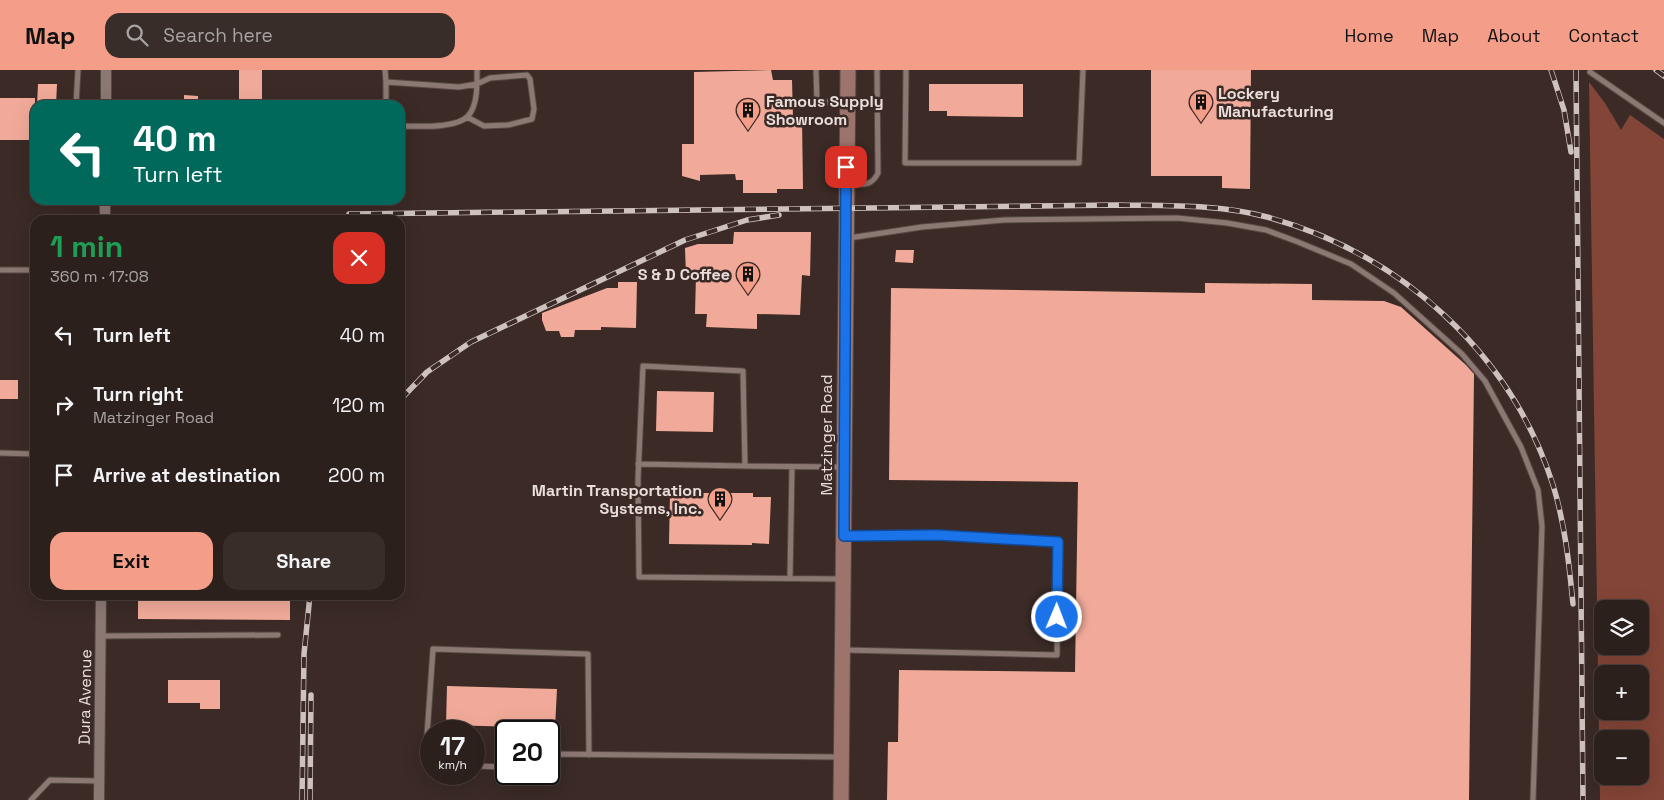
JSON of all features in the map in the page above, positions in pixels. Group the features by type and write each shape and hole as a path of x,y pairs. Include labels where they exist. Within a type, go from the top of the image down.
{"street":[{"path":"106,70 106,100"},
{"name":"Matzinger Road","path":"841,800 848,70"},
{"name":"Dura Avenue","path":"99,800 101,600"}],"lane":[{"path":"76,100 78,70"},
{"path":"385,70 386,100"},
{"path":"405,126 429,126 459,122 470,115 476,98 477,70"},
{"path":"816,70 817,103 847,101"},
{"path":"846,184 868,184 874,181 878,173 877,70"},
{"path":"906,70 905,163 1079,164 1083,70"},
{"path":"1590,72 1664,123"},
{"path":"386,82 458,87 477,84 490,78 527,75 530,79 534,109 532,119 508,125 484,126 467,117"},
{"path":"846,239 922,227 1004,220 1177,218 1227,223 1266,230 1351,264 1394,293 1462,354 1485,381 1521,447 1538,490 1542,526 1533,800"},
{"path":"0,270 30,270"},
{"path":"745,466 743,370 643,366 638,464 639,577 842,579"},
{"path":"0,453 30,454"},
{"path":"638,464 843,466"},
{"path":"790,578 792,467"},
{"path":"842,650 1057,655 1058,542 937,535 844,536"},
{"path":"100,636 278,635"},
{"path":"428,720 433,649 588,654 589,755"},
{"path":"560,754 841,757"},
{"path":"30,800 50,780 99,782"}],"shaded area":[{"path":"1589,82 1605,103 1621,130 1630,115 1664,139 1664,800 1600,800 1600,785 1649,785 1649,730 1599,730 1599,720 1649,720 1649,665 1598,665 1598,655 1649,655 1649,600 1597,600"}],"building":[{"path":"239,70 262,70 262,100 239,100"},
{"name":"Famous Supply Showroom","path":"771,70 773,80 792,80 793,118 802,118 803,189 777,189 777,193 743,193 743,180 736,180 735,174 700,175 700,181 682,176 682,144 694,144 694,72"},
{"name":"Lockery Manufacturing","path":"1151,70 1251,70 1250,189 1222,188 1222,176 1151,176"},
{"path":"38,84 57,84 56,100 37,100"},
{"path":"929,84 1023,84 1023,117 947,116 947,111 929,111"},
{"path":"184,95 198,96 198,100 184,100"},
{"path":"0,98 35,98 35,100 30,100 30,140 0,140"},
{"name":"S & D Coffee","path":"734,232 811,232 810,276 802,275 800,315 757,314 757,329 706,327 707,314 695,314 696,275 686,275 685,248 698,244 733,244"},
{"path":"896,250 914,250 913,263 895,262"},
{"path":"618,282 637,282 636,328 601,327 601,330 575,330 574,337 561,337 559,331 546,331 542,320 542,313 607,288 618,288"},
{"path":"1205,283 1312,284 1312,300 1384,301 1401,307 1474,374 1469,800 887,800 888,742 898,742 899,670 1075,672 1078,482 889,480 891,288 1205,293"},
{"path":"0,380 18,380 18,399 0,399"},
{"path":"657,391 714,392 713,432 656,431"},
{"name":"Martin Transportation Systems, Inc.","path":"670,493 753,493 753,497 771,497 769,544 669,544"},
{"path":"138,600 290,600 290,620 138,619"},
{"path":"168,680 220,680 220,709 200,709 200,703 168,703"},
{"path":"447,686 557,689 555,720 495,720 495,726 485,726 485,720 446,720"}],"railway":[{"path":"1551,70 1564,110 1571,152"},
{"path":"1576,70 1583,800"},
{"path":"1656,70 1664,76"},
{"path":"349,214 1117,205 1212,208 1267,217 1316,233 1362,256 1405,283 1444,315 1479,352 1509,392 1534,437 1553,485 1564,529 1573,604"},
{"path":"405,395 427,372 471,342 685,240 747,220 779,215"},
{"path":"302,800 304,654 309,600"},
{"path":"310,800 311,695"}],"place":[{"name":"Lockery Manufacturing","path":"1201,123"},
{"name":"Famous Supply Showroom","path":"748,131"},
{"name":"S & D Coffee","path":"748,295"},
{"name":"Martin Transportation Systems, Inc.","path":"720,520"}],"route":[{"path":"846,167 844,536 937,535 1058,542 1057,617"}]}
